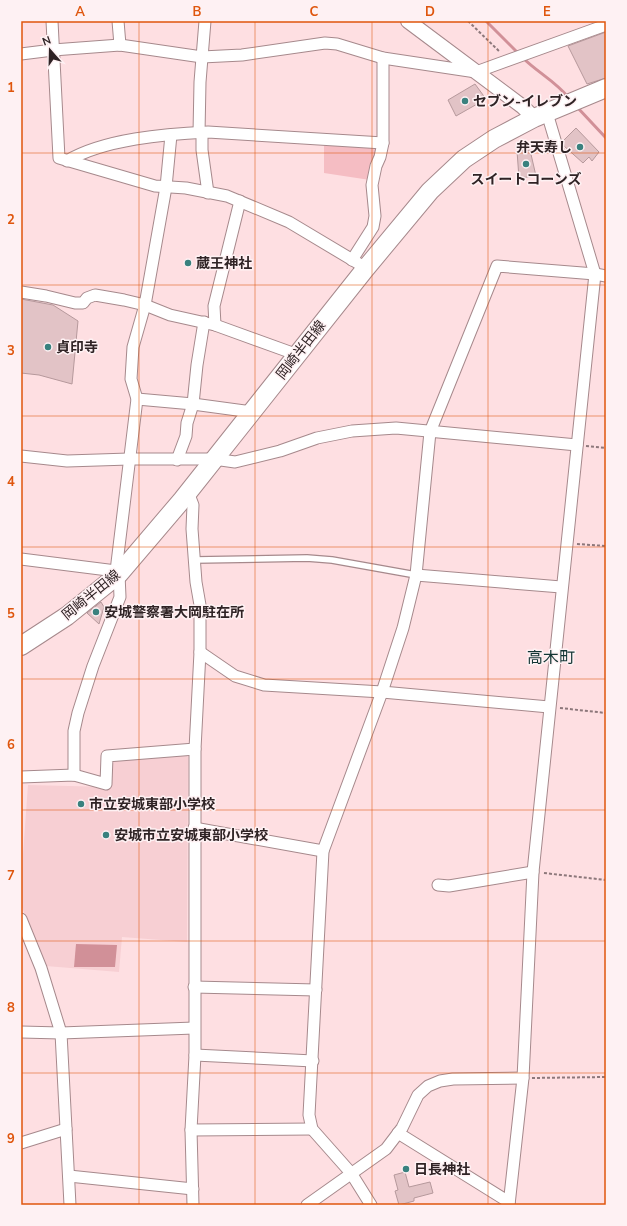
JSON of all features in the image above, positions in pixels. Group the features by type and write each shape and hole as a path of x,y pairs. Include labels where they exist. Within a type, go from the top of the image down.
{"main road":[{"name":"岡崎半田線","path":"21,646 67,616 117,573 188,492 298,355 359,264 430,191 464,159 494,139 541,115 606,88"}],"street":[{"path":"52,21 59,158 154,186 186,188 227,196 289,222 359,264 373,227 375,216 372,185 383,143 383,58"},
{"path":"118,21 120,45"},
{"path":"205,21 200,82 200,133 208,192"},
{"path":"398,1133 509,1204 523,1078 533,872 594,274 541,115 523,107 408,21"},
{"path":"21,54 120,45 202,57 242,55 325,44 337,44 383,58 476,72 606,25"},
{"path":"67,161 83,152 125,141 200,133 383,143"},
{"path":"74,775 74,731 78,713 93,666 120,596 117,573 129,459 134,436 137,399 131,379 133,347 145,305 166,187 171,135"},
{"path":"215,325 214,306 240,201"},
{"path":"370,1205 351,1173 312,1129 310,1115 323,850 382,692 403,628 416,575 430,432 496,266 606,276"},
{"path":"21,292 75,303 83,303 87,298 94,296 117,298 145,305 170,315 215,325 298,355"},
{"path":"177,460 186,436 187,424 193,404 197,365 204,322"},
{"path":"137,399 193,404 252,412"},
{"path":"21,456 67,461 214,459 235,462 280,451 317,438 352,431 396,428 577,445"},
{"path":"188,492 193,504 192,529 196,582 200,605 200,652 195,749 194,828 195,1055 191,1130 193,1205"},
{"path":"21,559 117,573"},
{"path":"416,575 561,587"},
{"path":"200,652 236,676 264,685 382,692 549,707"},
{"path":"21,781 21,776 74,775 106,784 107,756 195,749"},
{"path":"194,828 323,850"},
{"path":"438,885 449,886 533,872"},
{"path":"21,920 41,968 61,1033 70,1205"},
{"path":"194,987 316,990"},
{"path":"21,1032 61,1033 194,1028"},
{"path":"195,1055 313,1061"},
{"path":"307,1205 386,1149 398,1133 418,1095 428,1086 440,1081 453,1079 523,1078"},
{"path":"21,1143 66,1129"},
{"path":"191,1130 312,1129"},
{"path":"69,1176 193,1190"}],"lane":[{"path":"195,560 308,558 332,560 416,575"}],"path":[{"path":"468,21 509,60"},
{"path":"577,445 606,448"},
{"path":"566,543 606,546"},
{"path":"549,707 606,713"},
{"path":"533,872 606,880"},
{"path":"523,1078 606,1076"}],"shaded area":[{"path":"324,145 376,147 370,180 324,173"},
{"name":"安城市立安城東部小学校","path":"184,753 188,757 187,942 122,937 119,972 46,966 21,905 21,882 28,785 110,787 107,760"},
{"path":"76,944 117,945 115,967 74,967"}],"building":[{"path":"606,32 606,78 587,84 568,46"},
{"path":"475,84 486,99 456,116 448,100"},
{"name":"弁天寿し","path":"576,128 599,152 592,161 589,157 583,163 564,146 563,141"},
{"path":"530,150 536,176 519,178 517,151"},
{"name":"貞印寺","path":"21,299 53,305 78,321 72,384 39,375 21,373"},
{"path":"101,602 104,607 99,624 87,613"},
{"path":"405,1172 409,1187 430,1182 433,1193 414,1198 414,1201 399,1205 395,1191 398,1190 394,1175"}],"waterway":[{"path":"486,21 519,54"},
{"path":"523,58 563,91 568,97"},
{"path":"577,107 606,138"}],"place":[{"name":"セブン-イレブン","path":"465,101"},
{"name":"弁天寿し","path":"580,147"},
{"name":"スイートコーンズ","path":"526,164"},
{"name":"蔵王神社","path":"188,263"},
{"name":"貞印寺","path":"48,347"},
{"name":"安城警察署大岡駐在所","path":"96,612"},
{"name":"市立安城東部小学校","path":"81,804"},
{"name":"安城市立安城東部小学校","path":"106,835"},
{"name":"日長神社","path":"406,1169"}],"district":[{"name":"高木町","path":"551,658"}]}
